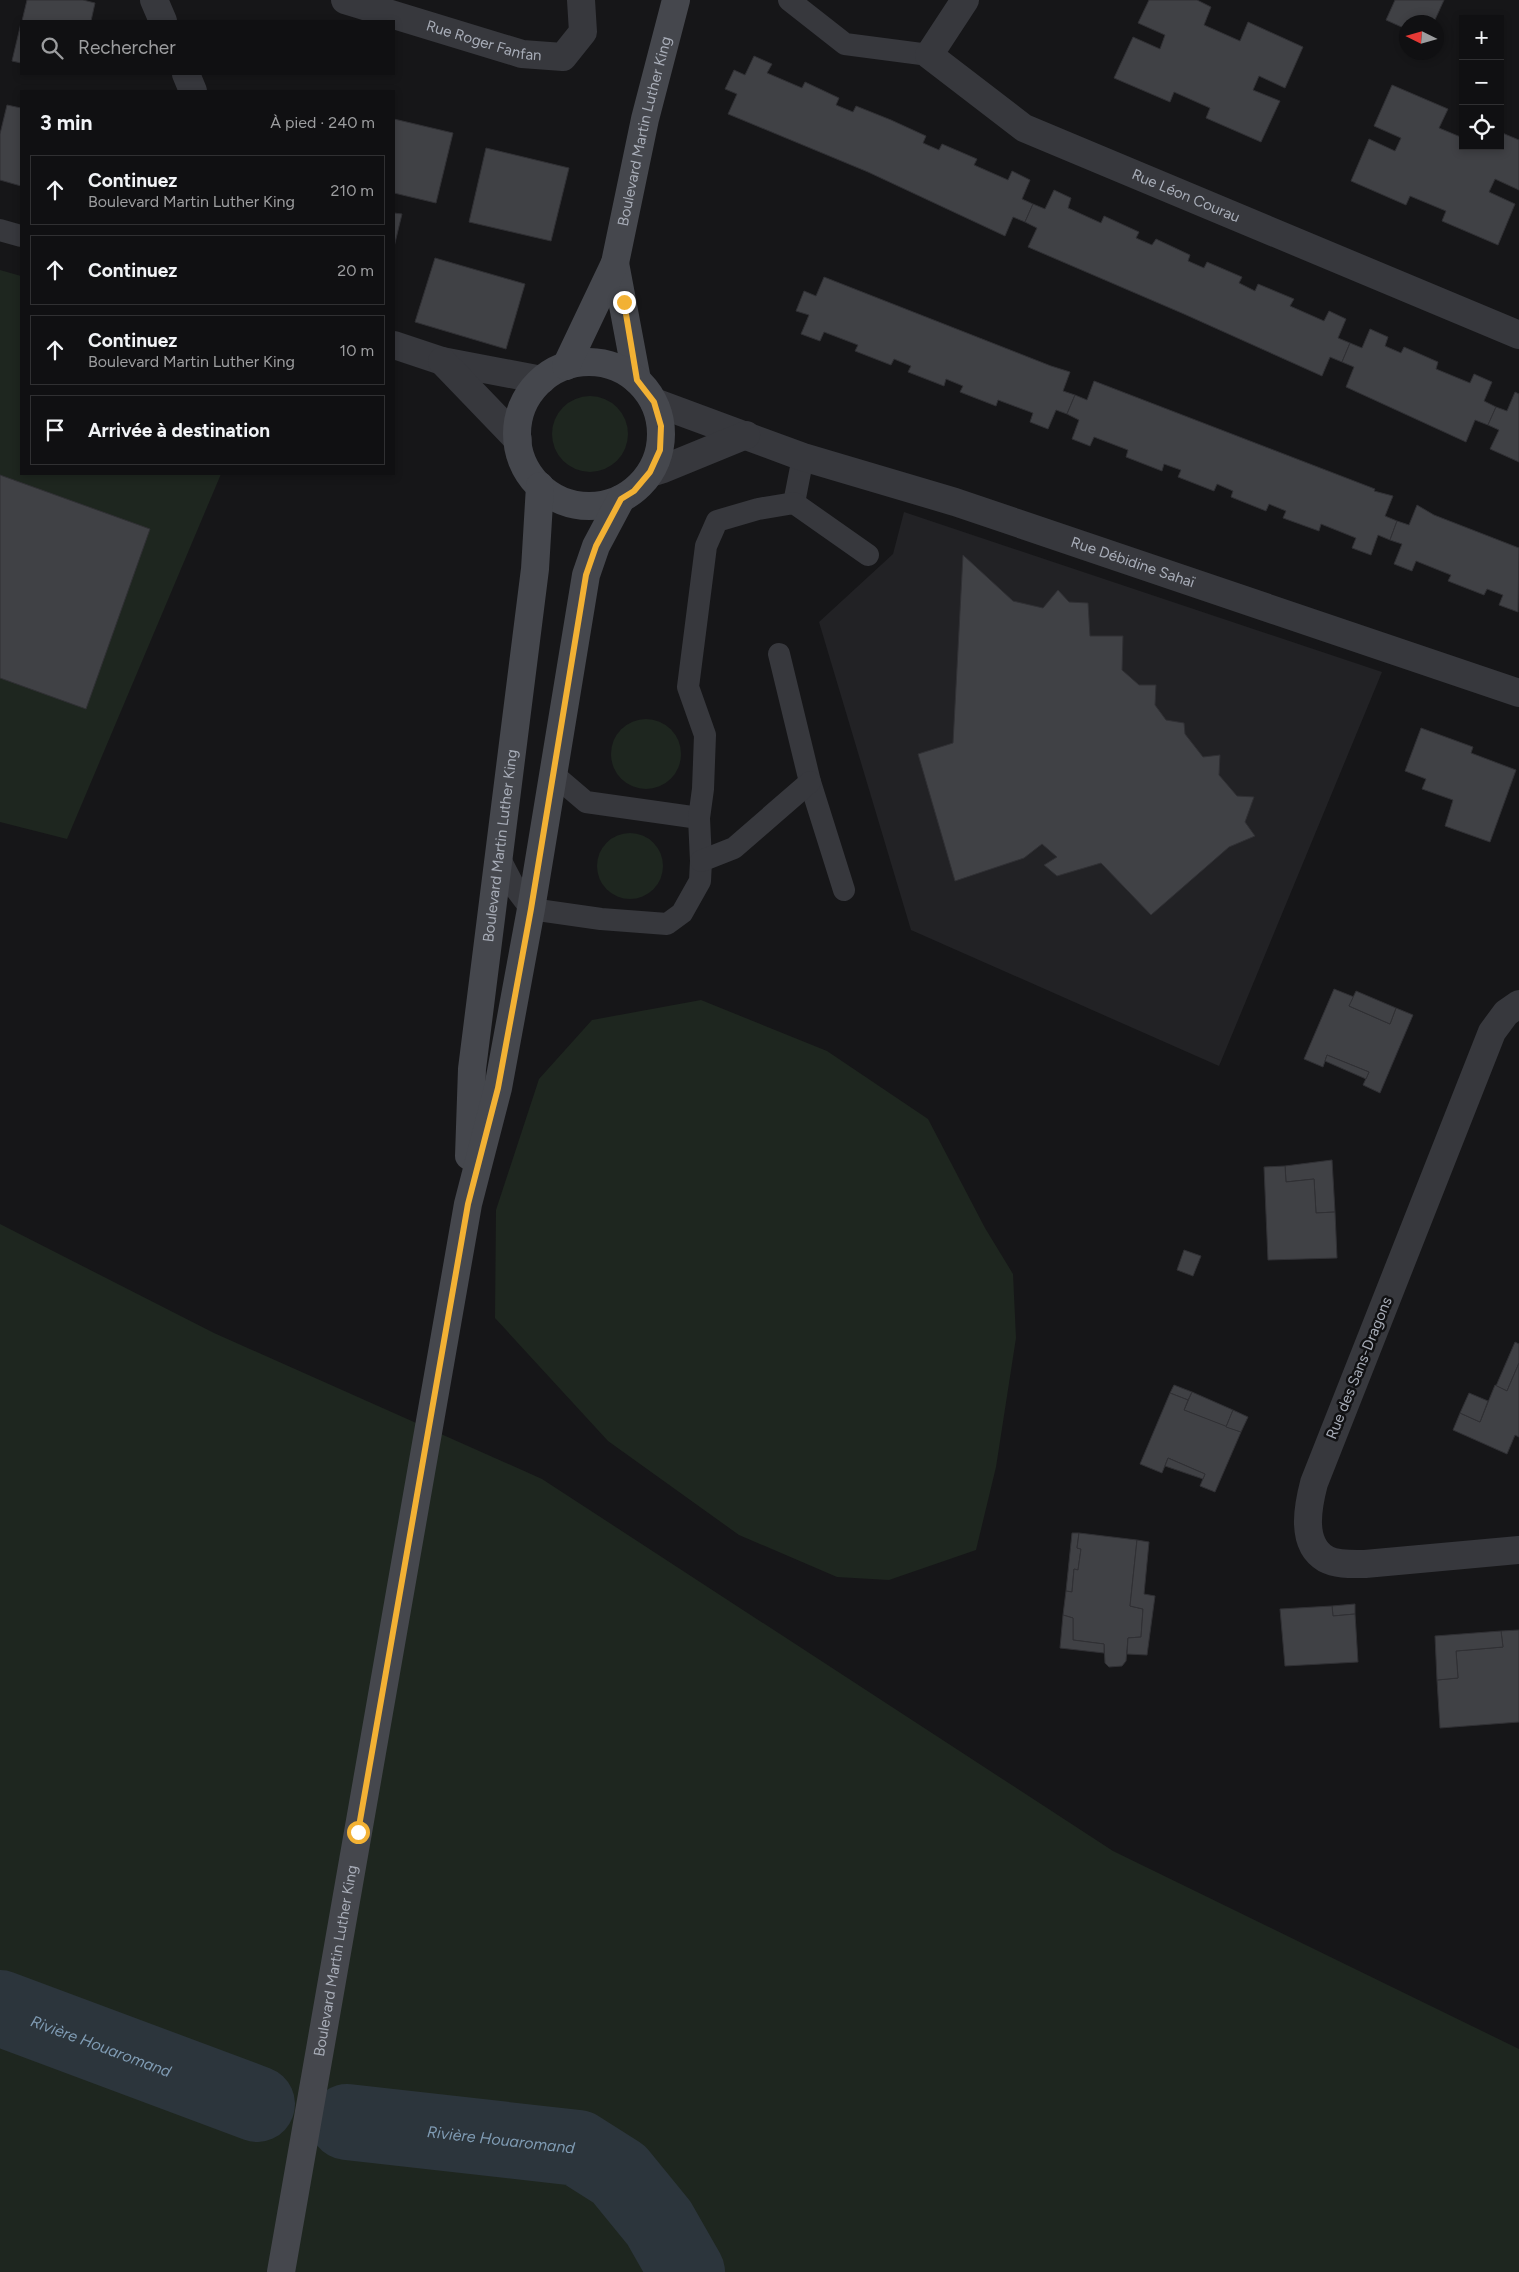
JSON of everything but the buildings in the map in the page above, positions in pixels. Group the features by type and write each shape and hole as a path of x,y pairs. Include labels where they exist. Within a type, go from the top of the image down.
{"main road":[{"name":"Boulevard Martin Luther King","path":"566,366 615,263 645,119 676,0"},
{"name":"Boulevard Martin Luther King","path":"615,263 637,380"},
{"path":"599,362 621,369 637,380 654,402 661,426 660,450 650,472 634,491 614,503 590,507 565,503 544,491 528,474 519,451 517,428 523,405 535,386 554,371 566,366 575,363 599,362"},
{"name":"Boulevard Martin Luther King","path":"468,1204 472,1069 500,859 535,569 540,486"},
{"name":"Boulevard Martin Luther King","path":"281,2272 468,1204 498,1088 531,909 586,575 596,546 621,499"}],"street":[{"path":"154,0 163,20"},
{"name":"Rue Roger Fanfan","path":"345,0 522,54 562,57 583,32 581,0"},
{"path":"929,55 965,0"},
{"name":"Rue Léon Courau","path":"929,55 1024,128 1519,334"},
{"path":"186,75 193,90"},
{"path":"395,345 442,361 542,380"},
{"path":"442,361 518,440"},
{"name":"Rue Débidine Sahaï","path":"654,402 803,457 955,502 1519,693"},
{"path":"650,472 662,470 746,435"},
{"name":"Rue des Sans-Dragons","path":"1519,1004 1506,1013 1492,1032 1314,1483 1308,1522 1310,1535 1316,1551 1327,1560 1342,1564 1365,1564 1519,1550"}],"lane":[{"path":"789,0 845,44 929,55"},
{"path":"0,230 20,236"},
{"path":"794,503 803,457"},
{"path":"500,859 515,888 531,909 601,919 667,924 682,913 700,881 699,818 703,790 705,735 688,688 706,546 717,522 758,509 794,503 868,555"},
{"path":"779,654 810,782 844,890"},
{"path":"552,773 586,802 699,818"},
{"path":"701,860 734,848 810,782"}],"shaded area":[{"path":"0,270 20,276 20,475 221,475 67,839 0,822"},
{"path":"590,396 605,399 617,407 625,419 628,434 625,449 617,461 605,469 590,472 575,469 563,461 555,449 552,434 555,419 563,407 575,399"},
{"path":"904,512 1382,672 1219,1066 911,930 819,622 893,554"},
{"path":"646,719 659,722 671,729 678,741 681,754 678,767 671,779 659,786 646,789 633,786 621,779 614,767 611,754 614,741 621,729 633,722"},
{"path":"624,833 636,833 648,838 658,848 663,860 661,879 648,894 636,899 624,899 612,894 602,884 597,872 597,860 602,848 612,838"},
{"path":"701,1000 827,1051 928,1119 985,1228 1013,1274 1016,1338 996,1467 976,1550 889,1580 837,1577 739,1535 608,1441 495,1318 496,1210 539,1079 592,1020"},
{"path":"0,1224 214,1333 542,1479 1113,1851 1519,2049 1519,2272 0,2272"}],"waterway":[{"name":"Rivière Houaromand","path":"0,2008 257,2104"},
{"name":"Rivière Houaromand","path":"347,2122 578,2148 619,2174 659,2223 687,2272"}],"route":[{"path":"358,1832 468,1204 498,1088 531,909 586,575 596,546 609,519 621,499 634,491 650,472 660,450 661,426 654,402 637,380 624,302"}]}
